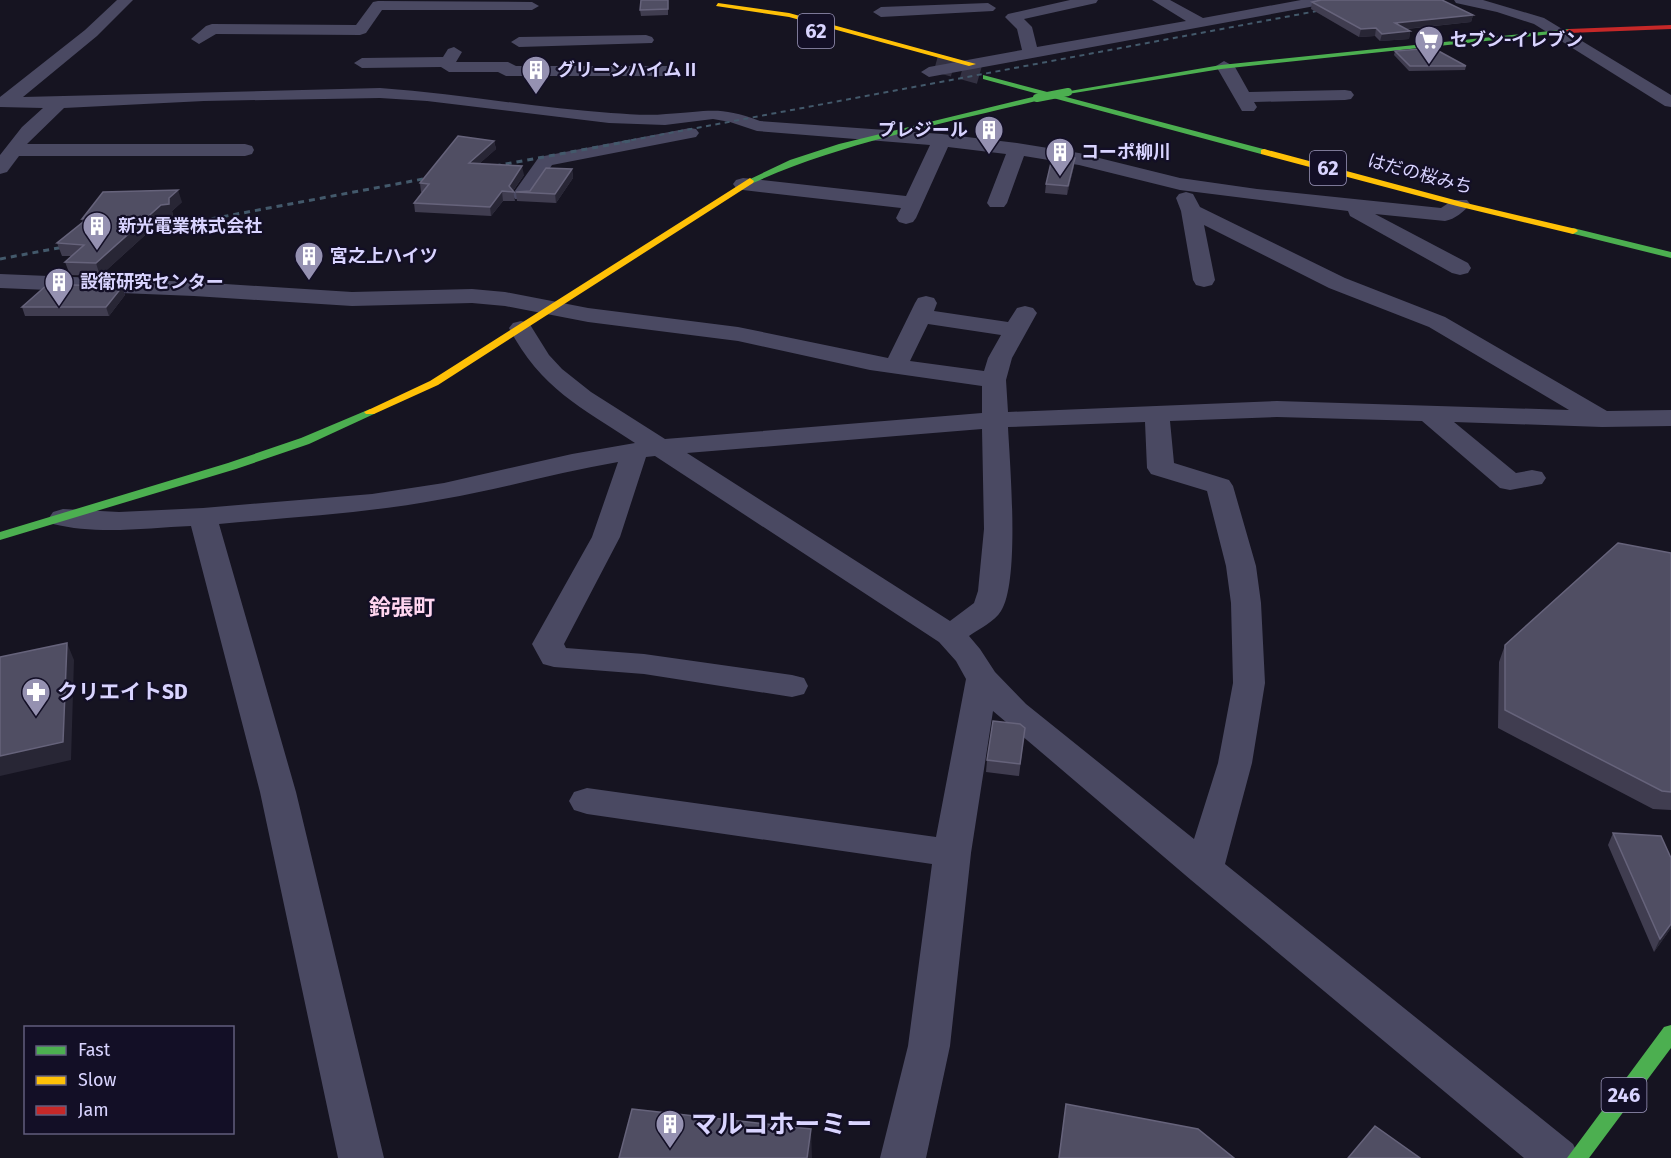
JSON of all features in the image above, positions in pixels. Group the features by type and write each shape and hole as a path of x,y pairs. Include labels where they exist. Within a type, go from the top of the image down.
{"main road":[{"path":"713,4 760,26"},
{"path":"713,4 789,15 972,64"},
{"name":"62","path":"713,4 928,68"},
{"path":"0,536 232,466 305,441 434,383 743,183 802,159 885,135 1034,99 1224,66 1556,31 1671,27"},
{"name":"はだの桜みち","path":"986,77 1460,204 1671,255"},
{"path":"1071,91 1302,150 1362,172 1372,180"},
{"path":"1034,99 1275,166 1357,180 1372,180"},
{"name":"246","path":"1577,1158 1671,1033"}],"street":[{"path":"3,102 90,33 126,0"},
{"path":"1158,0 1201,23"},
{"path":"1239,0 1253,13"},
{"path":"928,68 972,64 1031,54 1326,0"},
{"path":"1461,0 1526,15 1671,102"},
{"path":"199,39 212,29 360,30 378,5 533,3 502,81 482,103"},
{"path":"855,32 880,6 987,8"},
{"path":"1031,54 1024,27 1013,17 1087,6"},
{"path":"366,24 389,24"},
{"path":"1113,25 1132,36"},
{"path":"519,42 587,39 646,40"},
{"path":"371,65 451,58 449,67 595,73 673,71"},
{"path":"1224,66 1245,102 1326,100 1345,95"},
{"path":"3,102 59,103 204,96 380,93 609,118 665,120 713,114 734,117 757,126 942,140 1017,149 1080,159 1180,184 1345,205 1445,215 1460,204"},
{"path":"0,168 28,131 59,103"},
{"path":"522,195 546,160 746,122"},
{"path":"743,183 910,210 942,140"},
{"path":"14,150 106,147 192,147 245,150"},
{"path":"997,203 1017,149"},
{"path":"0,168 33,165 127,168 168,165"},
{"path":"1180,184 1191,211 1204,279"},
{"path":"1345,205 1460,268"},
{"path":"1191,211 1337,283 1437,322 1602,419"},
{"path":"0,280 352,299 472,297 505,299 549,308 738,334 820,354 993,380"},
{"path":"896,366 923,309 1021,321 1000,358 993,380 993,420 998,448 998,529 993,591 988,608 950,635"},
{"path":"521,328 548,372 582,397 950,635 969,656 982,678 1014,712 1557,1158"},
{"path":"63,518 119,521 203,517 372,502 444,491 572,462 660,447 993,420 1277,410 1660,419 1671,435"},
{"path":"1157,413 1161,468 1219,486 1241,566 1246,603 1249,683 1236,764 1204,870"},
{"path":"1430,415 1517,484"},
{"path":"631,452 633,458 606,537 549,644 550,652 554,657 644,664 792,686"},
{"path":"203,517 278,792 361,1158"},
{"path":"903,1158 929,1047 952,853 982,678"},
{"path":"587,801 952,853"}],"building":[{"path":"641,0 668,0 668,9 640,10"},
{"path":"1321,0 1442,0 1473,15 1395,23 1410,31 1382,34 1376,28 1361,29 1312,2"},
{"path":"1433,48 1466,66 1410,66 1395,51"},
{"path":"458,136 494,141 469,163 522,166 509,186 514,192 502,191 490,207 414,203 429,184 420,183"},
{"name":"コーポ柳川","path":"1053,154 1075,158 1068,186 1046,184"},
{"path":"546,168 572,169 555,194 516,192 530,191"},
{"path":"178,190 169,198 169,204 161,205 96,263 65,262 84,245 57,243 88,218 82,219 103,192"},
{"path":"48,284 122,287 106,307 22,307"},
{"path":"1618,543 1671,553 1671,792 1662,791 1505,710 1505,645"},
{"name":"クリエイトSD","path":"67,643 63,742 0,756 0,657"},
{"path":"993,721 1020,724 1025,728 1020,764 987,760"},
{"path":"1613,833 1661,836 1671,858 1671,924 1660,939"},
{"path":"1066,1104 1198,1129 1234,1158 1059,1158"},
{"path":"632,1109 811,1129 807,1158 619,1158"},
{"path":"1375,1126 1420,1158 1348,1158"}],"tunnel":[{"path":"936,63 986,77"}],"railway":[{"path":"622,142 1333,8"},
{"path":"484,168 630,141"},
{"path":"136,233 439,176"},
{"path":"0,259 74,245"}],"traffic: fast":[{"path":"1068,92 1221,67 1569,31"},
{"path":"986,77 1264,152"},
{"path":"1037,98 1068,92"},
{"path":"750,181 793,162 842,146 1037,98"},
{"path":"1573,231 1671,255"},
{"path":"0,536 232,466 305,441 370,412"},
{"path":"1577,1158 1671,1033"}],"traffic: slow":[{"path":"718,5 789,15 972,64"},
{"path":"1264,152 1460,204 1573,231"},
{"path":"370,412 434,383 750,181"}],"traffic: jam":[{"path":"1569,31 1671,27"}],"place":[{"name":"セブン-イレブン","path":"1429,66"},
{"name":"グリーンハイムⅡ","path":"536,96"},
{"name":"プレジール","path":"989,156"},
{"name":"コーポ柳川","path":"1060,178"},
{"name":"新光電業株式会社","path":"97,252"},
{"name":"宮之上ハイツ","path":"309,282"},
{"name":"設衛研究センター","path":"59,308"},
{"name":"クリエイトSD","path":"36,718"},
{"name":"マルコホーミー","path":"670,1150"}],"district":[{"name":"鈴張町","path":"402,607"}]}
